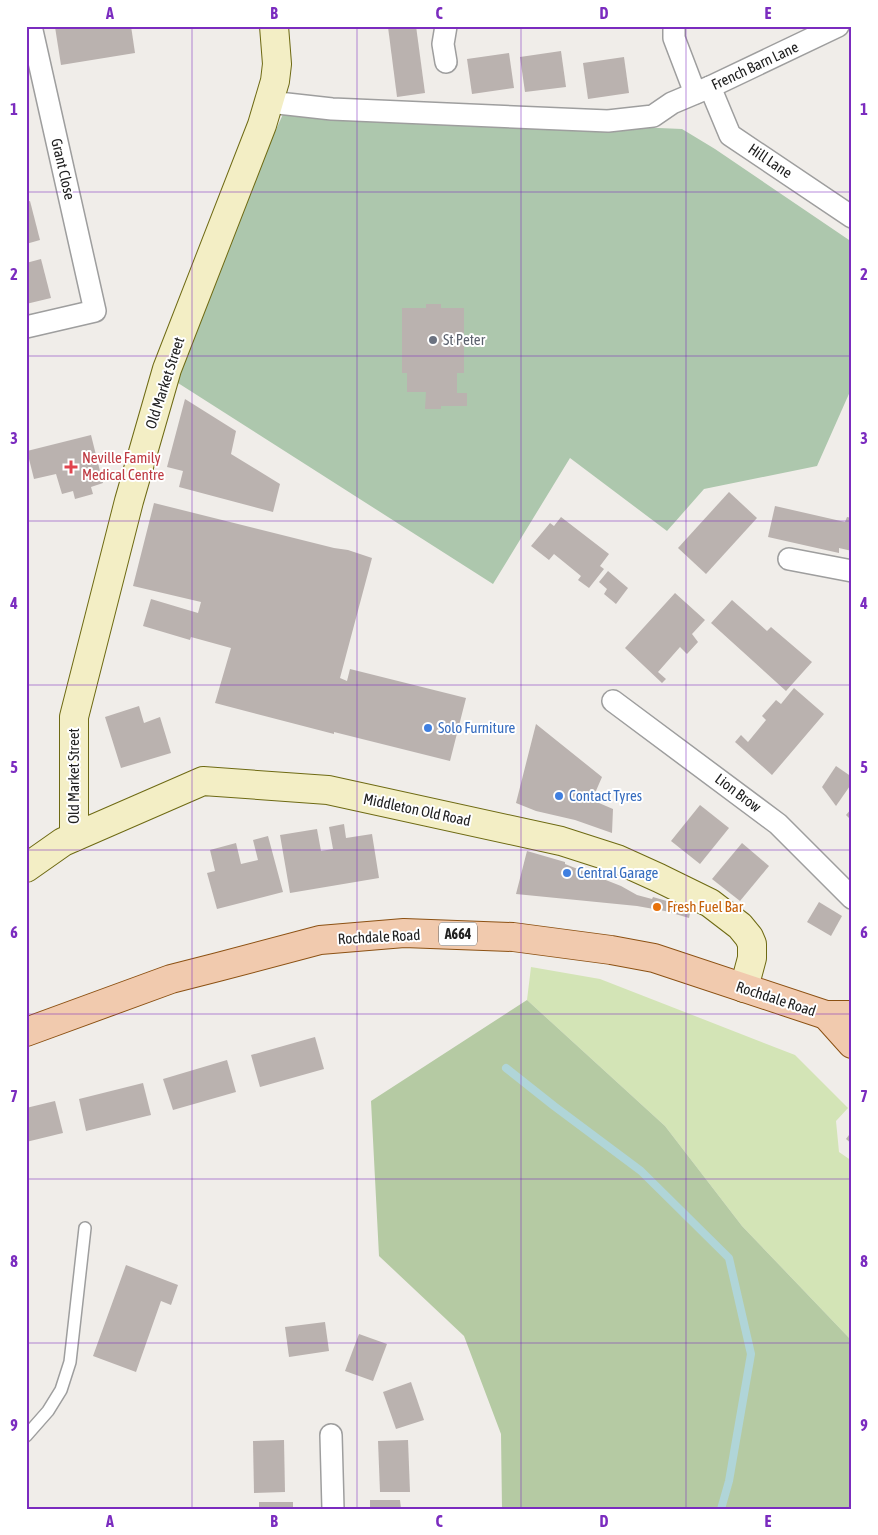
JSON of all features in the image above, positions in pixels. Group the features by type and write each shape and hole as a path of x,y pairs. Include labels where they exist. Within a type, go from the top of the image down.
{"main road":[{"name":"Rochdale Road","path":"26,1032 171,979 218,966 320,940 404,933 513,937 611,950 654,958 744,988 839,1015 852,1044"}],"street":[{"name":"Grant Close","path":"26,327 95,311 30,26"},
{"name":"Old Market Street","path":"74,837 74,717 129,502 167,370 262,125 275,81 277,64 274,26"},
{"path":"446,26 443,44 446,62"},
{"name":"Hill Lane","path":"674,26 674,38 730,135 852,217"},
{"name":"French Barn Lane","path":"268,102 332,109 608,121 653,116 672,103 838,26"},
{"path":"789,559 852,571"},
{"name":"Lion Brow","path":"613,701 778,824 852,898"},
{"name":"Middleton Old Road","path":"26,868 63,842 203,781 328,790 561,841 617,859 659,878 710,903 740,926 749,937 752,944 752,958 744,988"},
{"path":"331,1435 333,1509"}],"lane":[{"path":"26,1436 48,1411 62,1390 70,1362 85,1228"}],"green space":[{"path":"284,112 682,129 715,149 852,242 852,387 817,466 704,489 667,531 570,458 493,584 178,383 167,369"},
{"path":"531,967 600,979 795,1055 848,1108 836,1121 839,1152 852,1161 852,1341 742,1226 665,1126 527,1000"},
{"path":"527,1000 665,1126 742,1226 852,1341 852,1509 502,1509 501,1434 464,1336 379,1256 371,1101"}],"building":[{"path":"131,26 135,53 61,65 55,27"},
{"path":"416,26 425,93 397,97 388,27"},
{"path":"561,51 566,87 525,92 520,57"},
{"path":"509,53 514,88 472,94 467,59"},
{"path":"624,57 629,93 588,99 583,63"},
{"path":"30,201 40,240 26,244 26,202"},
{"path":"41,259 51,298 26,304 26,263"},
{"name":"St Peter","path":"426,304 441,304 441,308 464,308 464,373 457,373 457,393 467,393 467,406 441,406 441,409 425,409 426,392 407,392 407,373 402,373 402,308 426,308"},
{"path":"185,399 236,431 231,454 280,484 273,512 179,487 183,471 167,467"},
{"path":"91,435 103,483 91,487 93,494 75,499 73,491 62,494 56,474 34,479 27,451"},
{"path":"729,492 757,518 706,574 678,548"},
{"path":"154,503 348,550 372,558 340,678 347,681 350,669 466,698 450,761 334,732 334,734 215,703 231,648 191,637 190,640 143,626 151,599 198,613 201,602 133,586"},
{"path":"775,506 845,522 847,517 852,518 852,551 839,548 839,553 768,537"},
{"path":"561,517 609,554 600,566 604,569 589,588 578,580 581,576 554,554 549,560 531,546 550,523 554,526"},
{"path":"608,571 628,588 616,604 604,594 607,589 599,582"},
{"path":"675,593 705,620 692,634 698,642 687,654 680,647 658,672 666,679 662,683 625,648"},
{"path":"732,600 767,631 771,627 812,662 786,691 711,623"},
{"path":"794,688 824,714 772,775 735,742 741,735 748,742 766,720 762,716 776,700 781,704"},
{"path":"139,706 144,723 160,717 171,753 121,768 105,717"},
{"path":"536,724 602,777 592,800 613,809 612,833 575,820 536,811 516,803"},
{"path":"836,766 852,777 852,783 836,806 822,787"},
{"path":"700,805 729,828 700,864 671,841"},
{"path":"852,808 852,821 846,815"},
{"path":"344,824 346,838 372,834 379,878 290,893 280,835 317,829 321,851 333,849 329,827"},
{"path":"268,836 283,892 217,909 207,873 215,871 210,850 236,843 241,864 258,860 253,840"},
{"path":"742,843 769,866 740,901 712,879"},
{"path":"527,851 565,862 565,864 621,886 637,895 652,899 653,897 691,908 689,918 637,906 516,894"},
{"path":"819,902 842,916 831,936 807,922"},
{"path":"315,1037 324,1069 260,1087 251,1055"},
{"path":"227,1060 236,1092 173,1110 163,1079"},
{"path":"143,1083 151,1115 86,1131 79,1099"},
{"path":"55,1101 63,1133 26,1142 26,1108"},
{"path":"852,1131 852,1144 846,1139"},
{"path":"126,1265 178,1285 171,1305 161,1301 136,1372 93,1356"},
{"path":"325,1322 329,1351 289,1357 285,1327"},
{"path":"359,1334 387,1344 373,1381 345,1371"},
{"path":"411,1382 424,1420 396,1429 383,1392"},
{"path":"284,1440 285,1492 254,1493 253,1441"},
{"path":"408,1440 410,1492 380,1492 378,1441"},
{"path":"370,1500 400,1500 401,1509 370,1509"},
{"path":"259,1502 293,1502 293,1509 259,1509"}],"waterway":[{"path":"506,1068 641,1171 729,1258 751,1354 729,1481 721,1509"}],"place":[{"name":"St Peter","path":"433,340"},
{"name":"Neville Family Medical Centre","path":"71,467"},
{"name":"Solo Furniture","path":"428,728"},
{"name":"Contact Tyres","path":"559,796"},
{"name":"Central Garage","path":"567,873"},
{"name":"Fresh Fuel Bar","path":"657,907"}]}
